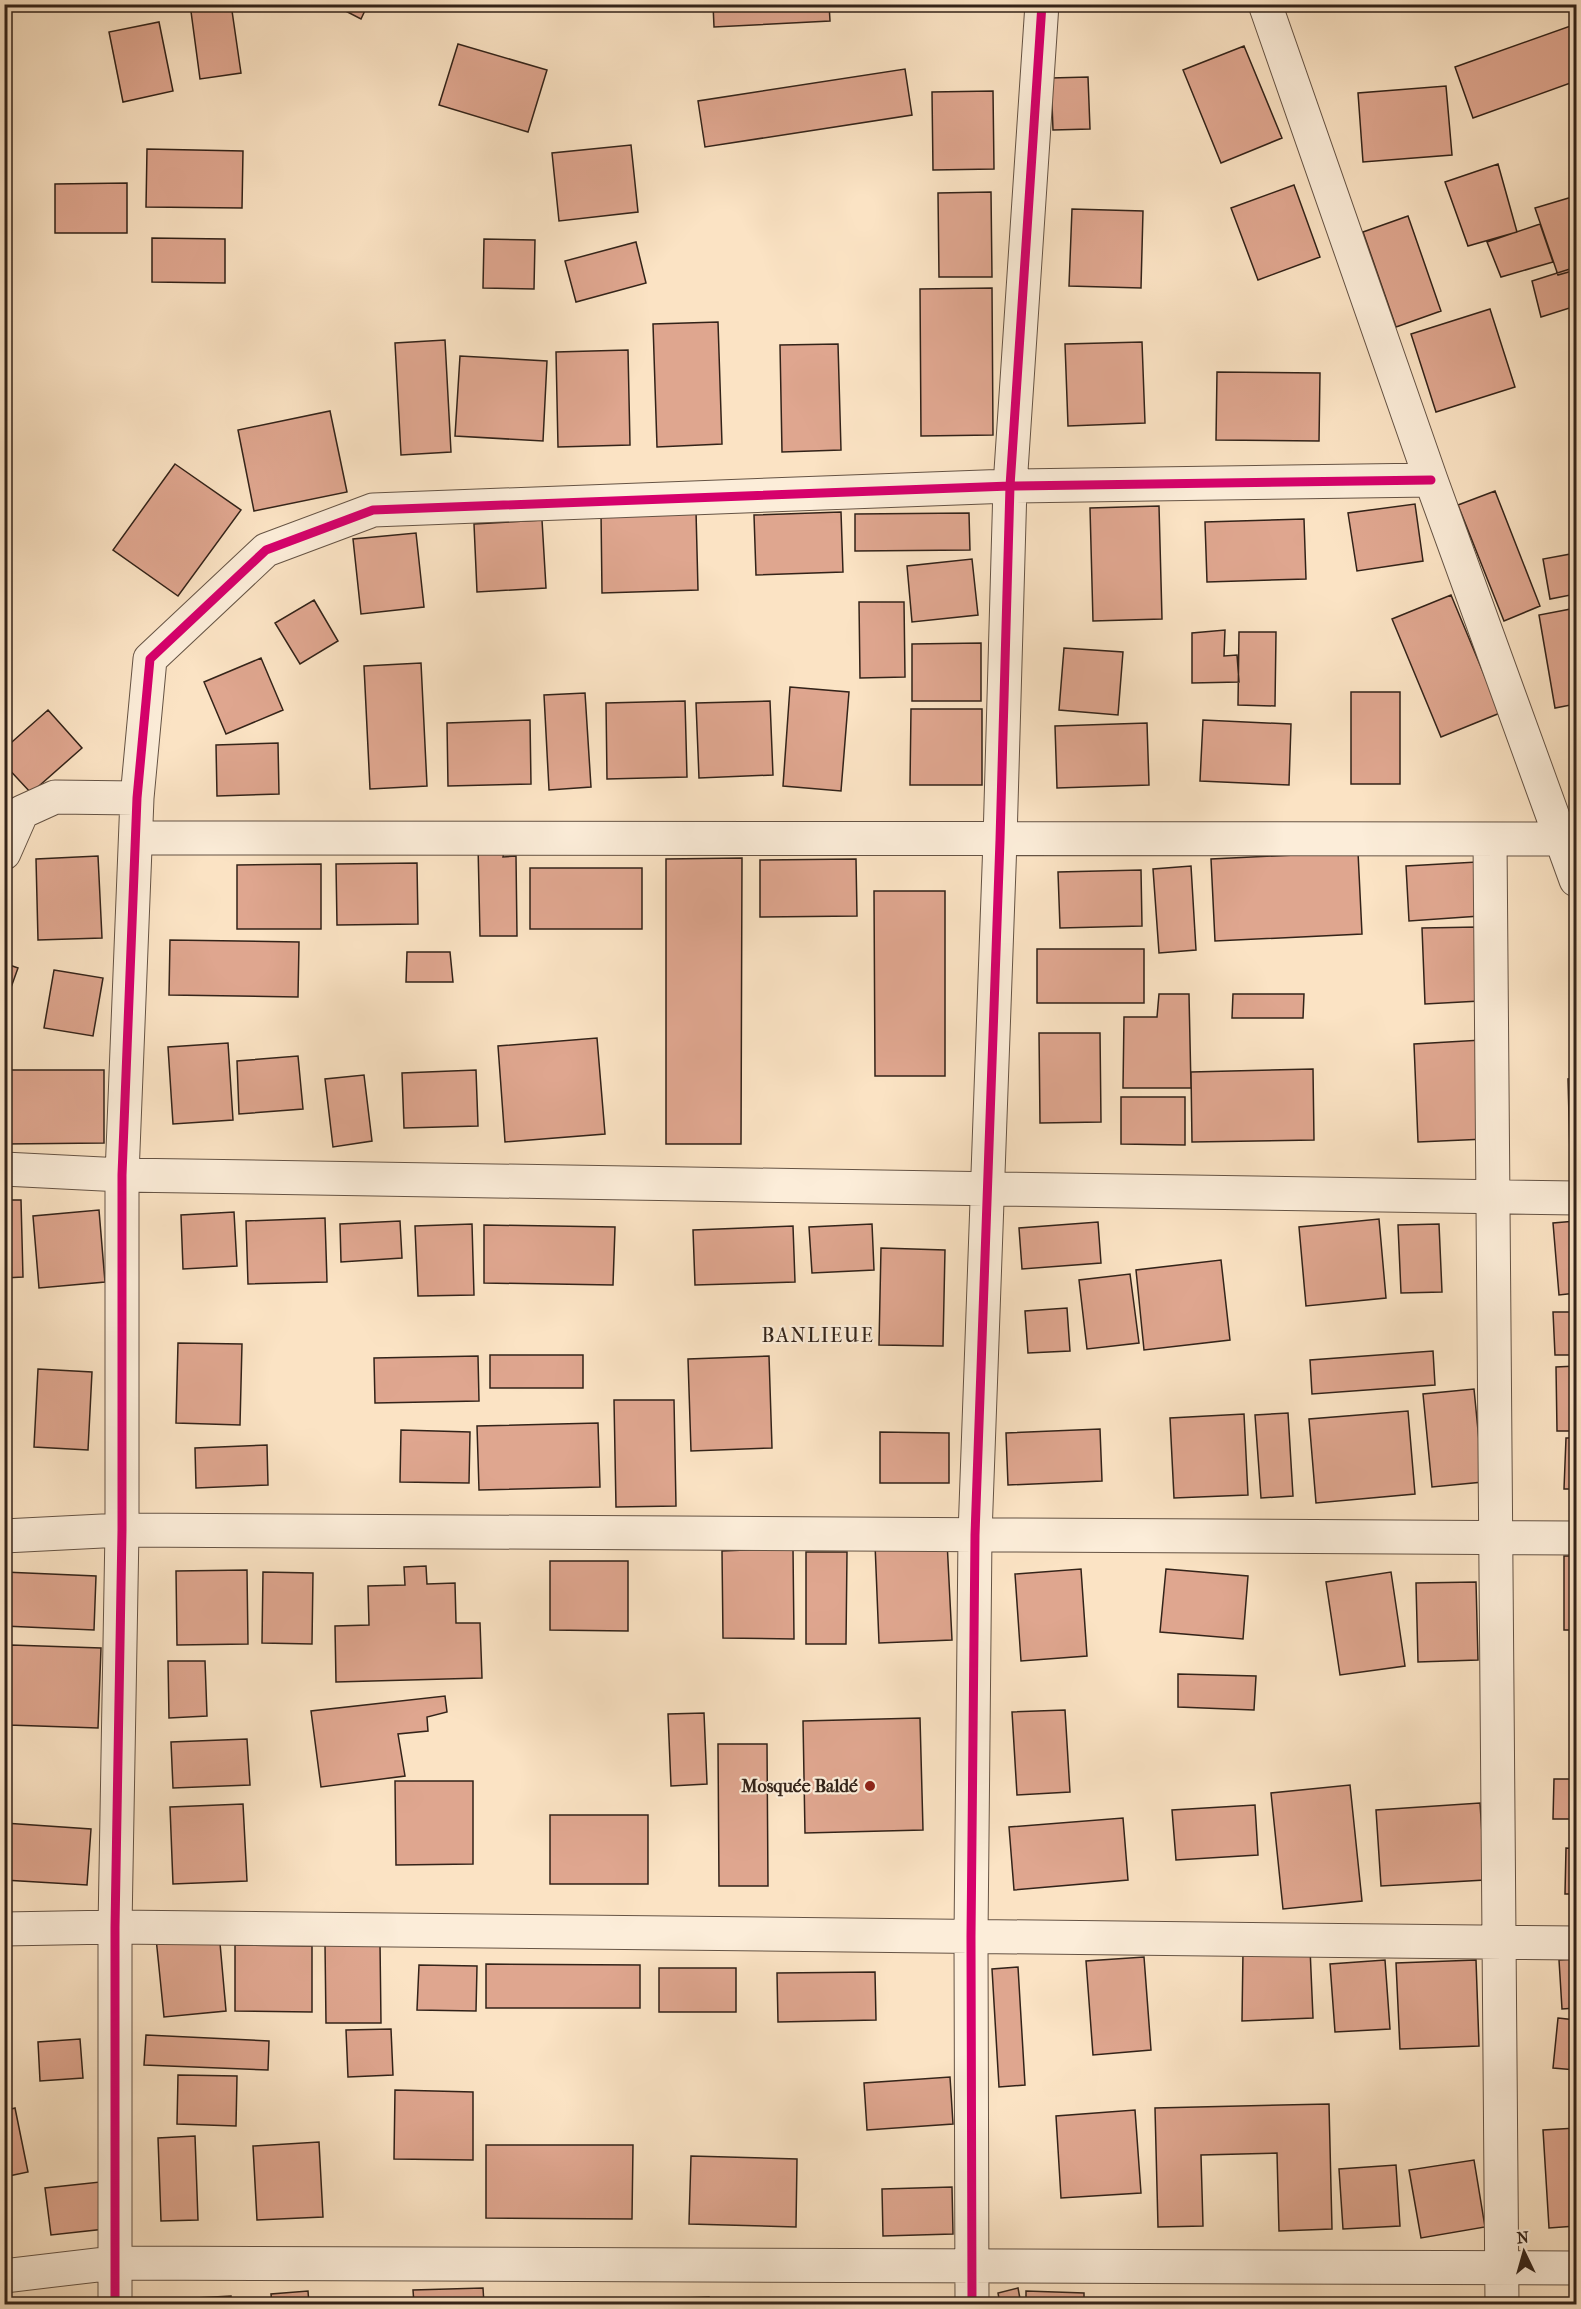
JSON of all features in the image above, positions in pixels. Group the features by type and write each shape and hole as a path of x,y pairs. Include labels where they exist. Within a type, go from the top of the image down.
{"street":[{"path":"972,2304 971,1937 975,1535 1000,840 1010,486 1042,4"},
{"path":"1265,4 1431,480 1576,880"},
{"path":"114,2304 115,1927 122,1530 122,1175 137,798 150,659 266,550 373,510 1010,486 1431,480"},
{"path":"4,853 22,812 55,797 137,798"},
{"path":"136,838 1562,839"},
{"path":"1490,840 1502,2304"},
{"path":"4,1169 122,1175 1576,1198"},
{"path":"4,1536 122,1530 1576,1538"},
{"path":"4,1929 115,1927 1576,1943"},
{"path":"4,2276 114,2263 972,2268 1576,2268"}],"building":[{"path":"190,4 231,4 241,73 200,79"},
{"path":"332,4 368,4 361,19"},
{"path":"713,4 829,4 830,21 714,27"},
{"path":"159,22 173,91 123,102 109,32"},
{"path":"1576,24 1576,81 1473,118 1455,67"},
{"path":"458,44 547,70 528,132 439,105"},
{"path":"1244,46 1282,138 1221,163 1183,70"},
{"path":"905,69 912,115 705,147 698,101"},
{"path":"1088,77 1090,129 1053,130 1051,78"},
{"path":"1446,86 1452,155 1363,162 1358,93"},
{"path":"993,91 994,169 933,170 932,92"},
{"path":"631,145 638,212 559,221 552,153"},
{"path":"147,149 243,151 242,208 146,207"},
{"path":"1498,164 1517,232 1468,246 1445,182"},
{"path":"127,183 127,233 55,233 55,184"},
{"path":"1294,185 1320,257 1258,280 1231,208"},
{"path":"991,192 992,277 939,277 938,193"},
{"path":"1572,197 1576,212 1576,270 1558,275 1535,208"},
{"path":"1072,209 1143,211 1141,288 1069,286"},
{"path":"1408,216 1441,311 1396,327 1363,232"},
{"path":"1540,224 1553,262 1501,277 1487,242"},
{"path":"152,238 225,239 225,283 152,282"},
{"path":"484,239 535,240 534,289 483,288"},
{"path":"636,242 646,283 576,302 565,261"},
{"path":"1576,267 1576,306 1541,317 1532,281"},
{"path":"992,288 993,435 921,436 920,289"},
{"path":"1490,309 1515,387 1436,412 1411,334"},
{"path":"718,322 722,444 657,447 653,324"},
{"path":"445,340 451,452 401,455 395,343"},
{"path":"1142,342 1145,423 1068,426 1065,344"},
{"path":"838,344 841,450 782,452 780,345"},
{"path":"628,350 630,445 558,447 556,352"},
{"path":"460,356 547,361 543,441 455,436"},
{"path":"1217,372 1320,373 1319,441 1216,440"},
{"path":"330,411 347,492 254,511 238,430"},
{"path":"175,464 241,510 178,596 113,550"},
{"path":"1495,491 1540,606 1504,621 1458,505"},
{"path":"1415,504 1423,561 1357,571 1348,513"},
{"path":"1159,506 1162,619 1093,621 1090,508"},
{"path":"696,511 698,590 602,593 601,513"},
{"path":"841,512 843,572 756,575 754,515"},
{"path":"969,513 970,550 855,551 855,514"},
{"path":"1304,519 1306,579 1207,582 1205,522"},
{"path":"542,520 546,588 477,592 474,524"},
{"path":"416,533 424,607 361,614 353,539"},
{"path":"1576,553 1576,594 1550,599 1543,559"},
{"path":"972,559 978,615 912,622 907,566"},
{"path":"1451,595 1500,713 1441,737 1392,619"},
{"path":"314,600 338,641 300,664 275,623"},
{"path":"859,602 904,602 905,677 860,678"},
{"path":"1576,608 1576,704 1555,708 1539,615"},
{"path":"1225,630 1224,656 1237,655 1239,682 1192,683 1192,633"},
{"path":"1239,632 1276,632 1275,706 1238,705"},
{"path":"981,643 981,701 912,701 912,644"},
{"path":"1064,648 1123,652 1118,715 1059,710"},
{"path":"261,658 283,710 226,734 204,682"},
{"path":"421,663 427,786 370,789 364,666"},
{"path":"790,687 849,692 841,791 783,786"},
{"path":"1351,692 1400,692 1400,784 1351,784"},
{"path":"585,693 591,787 549,790 544,695"},
{"path":"685,701 687,777 607,779 606,703"},
{"path":"770,701 773,775 699,778 696,703"},
{"path":"911,709 982,709 982,785 910,785"},
{"path":"48,710 82,748 31,793 4,764 4,749"},
{"path":"530,720 531,784 448,786 447,723"},
{"path":"1203,720 1291,724 1289,785 1200,781"},
{"path":"1147,723 1149,785 1057,788 1055,726"},
{"path":"278,743 279,794 217,796 216,745"},
{"path":"505,843 503,857 516,856 517,936 480,936 478,845"},
{"path":"1358,852 1362,934 1215,941 1211,859"},
{"path":"98,856 102,938 38,940 36,859"},
{"path":"742,858 741,1144 666,1144 666,859"},
{"path":"856,859 857,916 760,917 760,860"},
{"path":"1477,862 1480,916 1409,921 1406,866"},
{"path":"417,863 418,924 337,925 336,864"},
{"path":"321,864 321,929 237,929 237,865"},
{"path":"1191,866 1196,950 1159,953 1153,869"},
{"path":"530,868 642,868 642,929 530,929"},
{"path":"1141,870 1142,926 1060,928 1058,872"},
{"path":"874,891 945,891 945,1076 875,1076"},
{"path":"1478,927 1480,1001 1425,1004 1422,928"},
{"path":"170,940 299,942 298,997 169,995"},
{"path":"1037,949 1144,949 1144,1003 1037,1003"},
{"path":"407,952 450,952 453,982 406,982"},
{"path":"4,963 18,968 4,1007"},
{"path":"54,970 103,978 93,1036 44,1028"},
{"path":"1159,994 1189,994 1191,1088 1123,1088 1124,1017 1157,1017"},
{"path":"1233,994 1304,994 1303,1018 1232,1018"},
{"path":"1039,1033 1100,1033 1101,1122 1040,1123"},
{"path":"597,1038 605,1134 505,1142 498,1046"},
{"path":"1482,1040 1486,1139 1418,1142 1414,1044"},
{"path":"228,1043 233,1120 173,1124 168,1047"},
{"path":"298,1056 303,1109 239,1114 237,1061"},
{"path":"1313,1069 1314,1140 1192,1142 1191,1072"},
{"path":"4,1070 104,1070 104,1143 4,1144"},
{"path":"476,1070 478,1126 404,1128 402,1073"},
{"path":"364,1075 372,1141 333,1147 325,1079"},
{"path":"1576,1078 1576,1154 1570,1154 1568,1079"},
{"path":"1121,1097 1185,1097 1185,1145 1121,1144"},
{"path":"4,1200 21,1200 23,1277 4,1278"},
{"path":"99,1210 105,1282 39,1288 33,1216"},
{"path":"234,1212 237,1266 183,1269 181,1215"},
{"path":"325,1218 327,1282 248,1284 246,1221"},
{"path":"1379,1219 1386,1298 1306,1306 1299,1227"},
{"path":"400,1221 402,1258 341,1262 340,1224"},
{"path":"1576,1221 1576,1293 1559,1295 1553,1223"},
{"path":"1098,1222 1101,1263 1022,1269 1019,1228"},
{"path":"472,1224 474,1295 418,1296 415,1226"},
{"path":"872,1224 874,1270 812,1273 809,1227"},
{"path":"1439,1224 1442,1292 1401,1293 1398,1225"},
{"path":"484,1225 615,1227 613,1285 484,1283"},
{"path":"793,1226 795,1282 695,1285 693,1230"},
{"path":"881,1248 945,1250 943,1346 879,1345"},
{"path":"1221,1260 1230,1340 1144,1350 1136,1270"},
{"path":"1130,1274 1139,1343 1087,1349 1079,1280"},
{"path":"1067,1308 1070,1351 1028,1353 1025,1311"},
{"path":"1553,1312 1576,1312 1576,1355 1555,1355"},
{"path":"178,1343 242,1344 240,1425 176,1423"},
{"path":"1433,1351 1435,1385 1312,1394 1310,1360"},
{"path":"490,1355 583,1355 583,1388 490,1388"},
{"path":"478,1356 479,1401 375,1403 374,1358"},
{"path":"769,1356 772,1448 691,1451 688,1359"},
{"path":"1576,1366 1576,1431 1557,1431 1556,1367"},
{"path":"38,1369 92,1372 88,1450 34,1447"},
{"path":"1474,1389 1483,1482 1432,1487 1423,1394"},
{"path":"614,1400 674,1400 676,1506 616,1507"},
{"path":"1408,1411 1415,1494 1316,1503 1309,1419"},
{"path":"1288,1413 1293,1496 1261,1498 1255,1415"},
{"path":"1244,1414 1248,1495 1174,1498 1170,1418"},
{"path":"598,1423 600,1487 479,1490 477,1426"},
{"path":"1100,1429 1102,1481 1008,1485 1006,1433"},
{"path":"401,1430 470,1432 469,1483 400,1482"},
{"path":"880,1432 949,1433 949,1483 880,1483"},
{"path":"1566,1438 1576,1438 1576,1489 1564,1489"},
{"path":"267,1445 268,1485 196,1488 195,1448"},
{"path":"947,1541 952,1640 879,1643 875,1544"},
{"path":"793,1548 794,1639 723,1638 722,1551"},
{"path":"806,1552 847,1552 846,1644 806,1644"},
{"path":"1564,1556 1576,1556 1576,1630 1564,1630"},
{"path":"550,1561 628,1561 628,1631 550,1630"},
{"path":"426,1566 427,1584 455,1583 456,1623 480,1623 482,1678 336,1682 335,1626 369,1625 368,1586 405,1585 404,1567"},
{"path":"1081,1569 1087,1656 1021,1661 1015,1574"},
{"path":"1166,1569 1248,1576 1243,1639 1160,1632"},
{"path":"247,1570 248,1644 177,1645 176,1571"},
{"path":"4,1572 96,1576 94,1630 4,1626"},
{"path":"263,1572 313,1573 312,1644 262,1643"},
{"path":"1391,1572 1405,1666 1340,1675 1326,1582"},
{"path":"1476,1582 1478,1660 1418,1662 1416,1583"},
{"path":"11,1645 101,1648 98,1728 8,1725"},
{"path":"168,1661 205,1661 207,1716 169,1718"},
{"path":"1178,1674 1256,1676 1254,1710 1178,1707"},
{"path":"445,1696 447,1712 427,1717 428,1731 398,1734 405,1776 321,1787 311,1711"},
{"path":"1065,1710 1070,1792 1017,1795 1012,1712"},
{"path":"1571,1710 1576,1710 1576,1771"},
{"path":"704,1713 707,1784 671,1786 668,1714"},
{"path":"920,1718 923,1830 805,1833 803,1721"},
{"path":"247,1739 250,1785 173,1788 171,1742"},
{"path":"718,1744 767,1744 768,1886 719,1886"},
{"path":"1554,1779 1576,1779 1576,1819 1553,1819"},
{"path":"395,1781 473,1781 473,1864 396,1865"},
{"path":"1350,1785 1362,1901 1283,1909 1271,1793"},
{"path":"1480,1803 1485,1880 1381,1886 1376,1810"},
{"path":"243,1804 247,1881 173,1884 170,1807"},
{"path":"1255,1805 1258,1855 1176,1860 1172,1810"},
{"path":"550,1815 648,1815 648,1884 550,1884"},
{"path":"1123,1818 1128,1880 1014,1890 1009,1827"},
{"path":"4,1823 91,1829 87,1885 4,1880"},
{"path":"1566,1848 1576,1849 1576,1894 1565,1894"},
{"path":"219,1932 226,2011 164,2017 156,1938"},
{"path":"380,1943 381,2023 326,2023 325,1944"},
{"path":"235,1945 312,1946 312,2012 235,2011"},
{"path":"1310,1948 1313,2018 1242,2021 1243,1951"},
{"path":"1144,1957 1151,2050 1093,2055 1086,1961"},
{"path":"1576,1959 1576,2008 1562,2009 1559,1960"},
{"path":"1385,1960 1390,2029 1335,2032 1330,1964"},
{"path":"1476,1960 1479,2046 1400,2049 1396,1963"},
{"path":"486,1964 640,1965 640,2008 486,2008"},
{"path":"419,1965 477,1966 476,2011 417,2010"},
{"path":"1018,1967 1025,2085 999,2087 992,1969"},
{"path":"659,1968 736,1968 736,2012 659,2012"},
{"path":"875,1972 876,2020 778,2022 777,1973"},
{"path":"1558,2018 1576,2020 1576,2070 1553,2068"},
{"path":"391,2029 393,2075 348,2077 346,2030"},
{"path":"146,2035 269,2041 268,2070 144,2065"},
{"path":"80,2039 83,2078 40,2081 38,2042"},
{"path":"178,2075 237,2076 236,2126 177,2124"},
{"path":"950,2077 953,2124 867,2130 864,2083"},
{"path":"395,2090 473,2092 473,2160 394,2159"},
{"path":"1329,2104 1332,2229 1279,2231 1277,2153 1201,2155 1203,2226 1158,2227 1155,2108"},
{"path":"15,2108 28,2172 4,2177 4,2111"},
{"path":"1135,2110 1141,2193 1061,2198 1056,2116"},
{"path":"1576,2128 1576,2226 1549,2228 1543,2130"},
{"path":"195,2136 198,2220 161,2221 158,2138"},
{"path":"319,2142 323,2217 257,2220 253,2146"},
{"path":"486,2145 633,2145 632,2219 486,2218"},
{"path":"691,2156 797,2159 796,2227 689,2224"},
{"path":"1474,2160 1485,2227 1421,2238 1409,2170"},
{"path":"1396,2165 1400,2226 1343,2229 1339,2169"},
{"path":"100,2182 105,2229 51,2235 45,2188"},
{"path":"952,2187 953,2234 883,2236 882,2189"},
{"path":"483,2288 484,2304 414,2304 413,2290"},
{"path":"1018,2288 1021,2304 1000,2304 998,2293"},
{"path":"308,2291 309,2304 272,2304 271,2294"},
{"path":"1026,2291 1084,2293 1084,2304 1026,2304"},
{"path":"231,2296 231,2304 177,2304 177,2299"},
{"path":"709,2297 709,2304 631,2304 631,2300"},
{"path":"541,2300 620,2300 620,2304 541,2304"},
{"path":"745,2300 796,2301 796,2304 745,2304"}],"cycle path":[{"path":"972,2304 971,1937 975,1535 1000,840 1010,486 1042,4"},
{"path":"115,2304 115,1927 122,1530 122,1175 137,798 150,659 266,550 373,510 1010,486 1431,480"}],"place":[{"name":"Mosquée Baldé","path":"870,1786"}],"district":[{"name":"BANLIEUE","path":"818,1335"}]}
